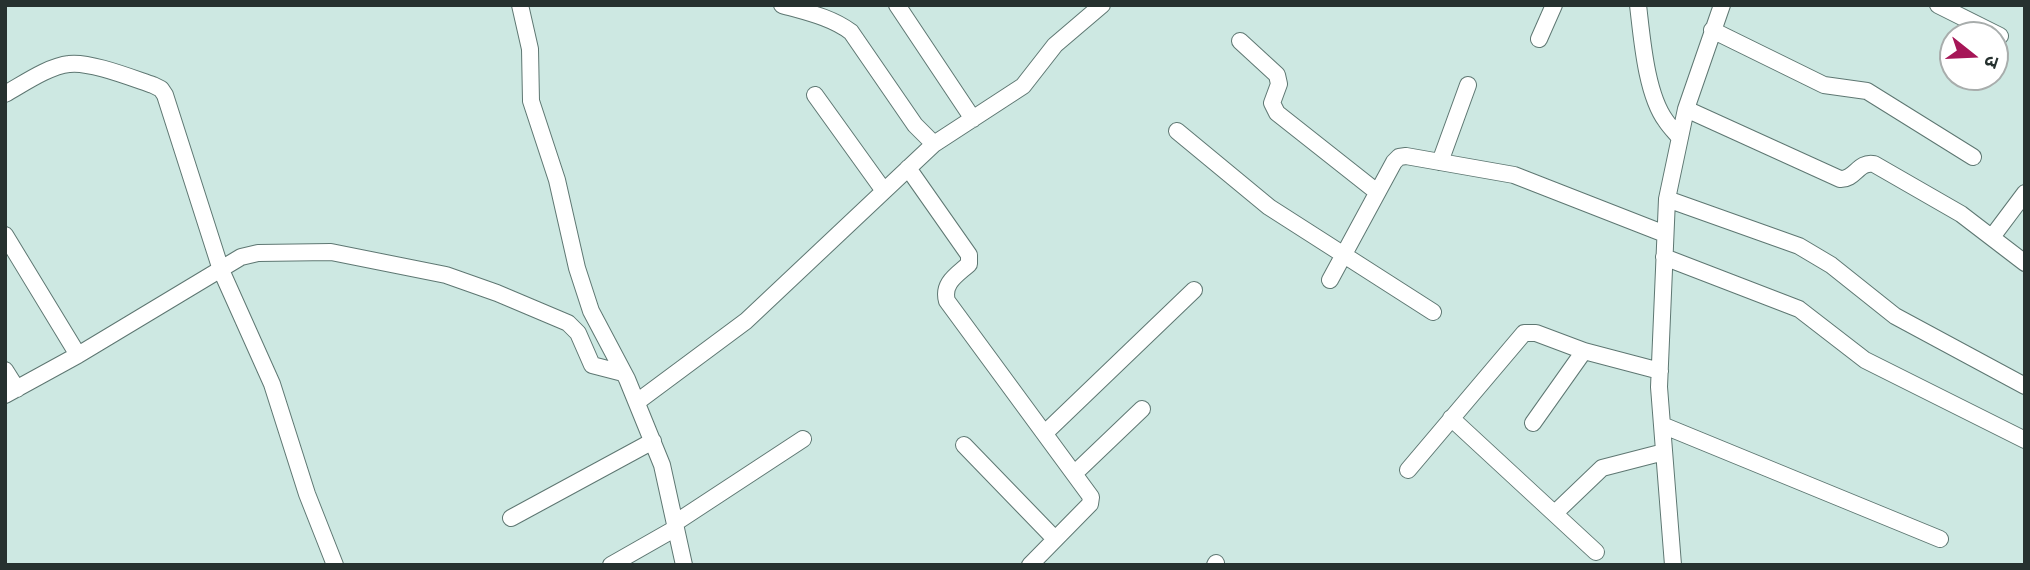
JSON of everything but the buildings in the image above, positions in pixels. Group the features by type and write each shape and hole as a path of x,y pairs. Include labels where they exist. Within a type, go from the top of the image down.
{"street":[{"path":"520,5 530,49 531,101 557,180 577,268 591,311 624,373 663,465 684,565"},
{"path":"782,5 830,20 851,32 915,125 934,144"},
{"path":"897,5 972,119"},
{"path":"637,402 742,324 934,144 1023,86 1055,45 1102,5"},
{"path":"1539,39 1554,5"},
{"path":"1638,5 1644,55 1655,100 1664,120 1680,138"},
{"path":"1673,565 1660,371 1667,199 1686,110 1722,5"},
{"path":"1938,5 1970,21"},
{"path":"1712,30 1824,85 1867,90 1973,158"},
{"path":"1240,41 1277,75 1279,84 1273,99 1274,109 1377,192"},
{"path":"5,94 55,68 80,63 161,89 221,270 272,384 307,494 334,565"},
{"path":"1440,162 1468,85"},
{"path":"815,94 884,191"},
{"path":"1686,110 1840,179 1851,177 1863,165 1874,164 1961,214 2025,263"},
{"path":"1177,131 1261,202 1433,312"},
{"path":"1330,280 1394,162 1399,157 1406,156 1514,175 1665,234"},
{"path":"908,168 970,254 969,264 947,285 947,301 1090,493 1091,500 1030,565"},
{"path":"1992,237 2025,193"},
{"path":"1667,199 1799,246 1831,265 1895,316 2025,386"},
{"path":"5,235 78,355"},
{"path":"5,370 11,392 248,255 321,251 446,275 497,293 568,323 578,333 592,365 624,373"},
{"path":"1664,257 1799,309 1865,360 2025,440"},
{"path":"1045,433 1194,290"},
{"path":"1408,470 1524,333 1536,333 1584,351 1660,371"},
{"path":"1533,423 1584,351"},
{"path":"1075,473 1142,409"},
{"path":"1451,418 1596,552"},
{"path":"1662,425 1940,539"},
{"path":"611,565 676,526 803,439"},
{"path":"511,518 653,441"},
{"path":"964,445 1055,539"},
{"path":"1555,513 1602,468 1664,452"}]}
